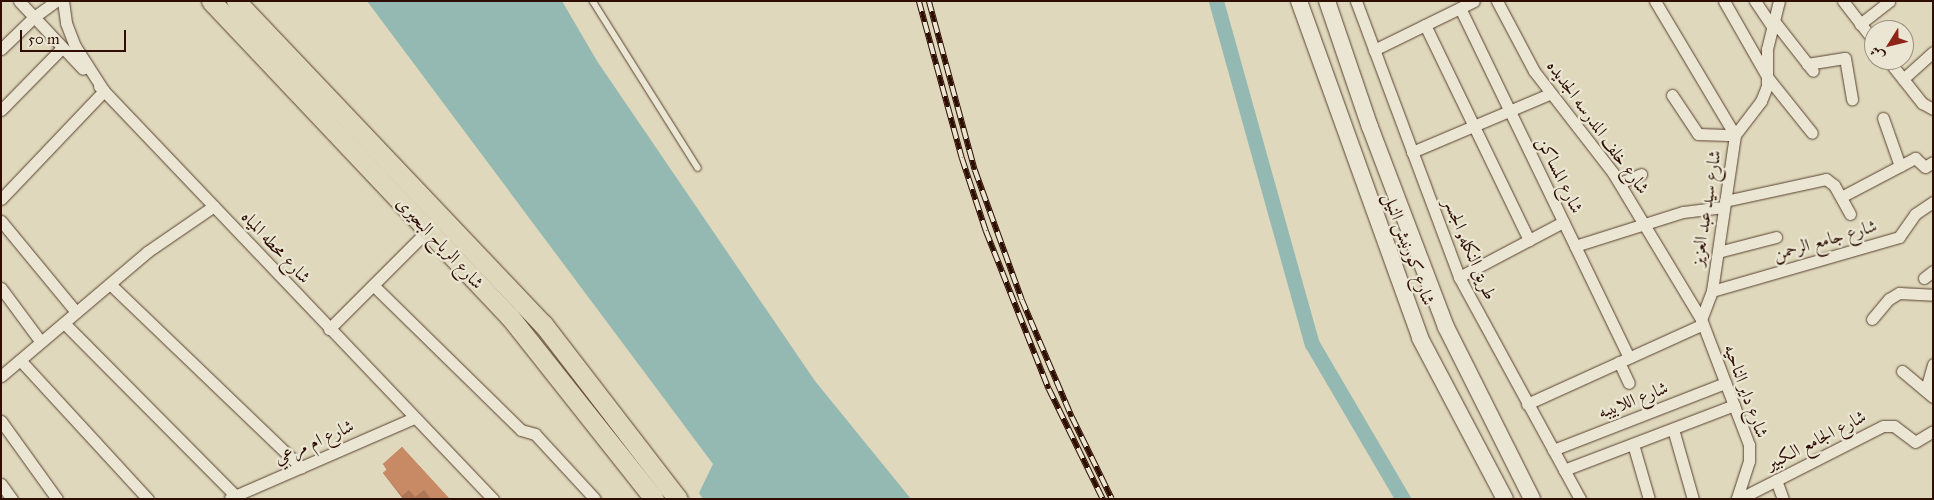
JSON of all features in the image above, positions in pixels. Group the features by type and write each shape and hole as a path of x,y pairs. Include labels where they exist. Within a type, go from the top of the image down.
{"main road":[{"name":"شارع الرياح البحيرى","path":"210,1 532,342 654,499"},
{"name":"شارع الرياح البحيرى","path":"236,1 543,324 678,499"},
{"name":"شارع كورنيش النيل","path":"1299,1 1420,338 1505,499"},
{"name":"شارع كورنيش النيل","path":"1327,1 1370,127 1446,328 1532,499"}],"street":[{"path":"1,199 104,91 19,1"},
{"path":"1,49 34,17 56,1"},
{"name":"شارع محطه المياه","path":"63,1 66,23 75,46 104,91 493,499"},
{"path":"1374,50 1474,1"},
{"name":"شارع خلف المدرسه الجديده","path":"1497,1 1549,94 1620,182 1702,322"},
{"name":"شارع سيد عبد العزيز","path":"1655,1 1735,135 1712,291 1702,322"},
{"path":"1724,1 1768,78 1812,133"},
{"path":"1755,1 1810,68 1844,58 1852,99"},
{"path":"1672,95 1698,134 1735,135 1761,101 1768,78 1767,49 1779,1"},
{"path":"1843,1 1864,29"},
{"path":"1860,24 1889,1"},
{"name":"طريق النكله, الجسر","path":"1359,3 1374,50 1459,277 1580,499"},
{"name":"شارع المساكن","path":"1460,8 1575,246 1624,359 1629,383"},
{"path":"1425,25 1473,127 1530,240"},
{"path":"1,110 62,48"},
{"path":"1903,79 1933,52"},
{"path":"1896,70 1925,106 1933,108"},
{"path":"1412,152 1549,94"},
{"path":"1883,118 1900,166"},
{"path":"1841,197 1916,158 1923,166 1933,162"},
{"path":"1620,182 1641,174"},
{"path":"1575,246 1683,212 1725,204 1822,178 1832,182 1850,214"},
{"name":"شارع جامع الرحمن","path":"1712,291 1899,237 1915,214 1933,202"},
{"path":"1,376 148,252 214,206"},
{"path":"1,222 76,312"},
{"path":"1459,277 1563,222"},
{"path":"329,329 428,230"},
{"path":"1718,252 1776,237"},
{"path":"110,284 302,467"},
{"path":"373,285 521,430 535,434 594,499"},
{"path":"1,288 40,342"},
{"path":"1872,319 1888,299 1899,293 1933,295"},
{"path":"1527,404 1702,322"},
{"name":"شارع داير الناحيه","path":"1702,322 1734,405 1750,454 1738,499"},
{"path":"64,323 232,497"},
{"path":"20,360 148,499"},
{"path":"1929,393 1933,364"},
{"path":"1902,371 1929,393"},
{"name":"شارع اللابيبه","path":"1553,450 1725,383"},
{"path":"1564,470 1734,405"},
{"name":"شارع ام مرعي","path":"232,497 414,418"},
{"path":"1,421 57,499"},
{"name":"شارع الجامع الكبير","path":"1738,499 1883,426 1894,426 1915,442 1933,431"},
{"path":"1673,428 1693,499"},
{"path":"1632,444 1649,499"},
{"path":"1776,480 1783,499"},
{"path":"1,484 12,499"}],"lane":[{"path":"593,1 698,168"}],"water":[{"path":"367,1 562,1 597,61 815,381 911,499 703,499 699,493 713,464"}],"building":[{"path":"402,447 448,499 431,499 424,490 415,497 409,490 402,496 383,473 387,469 383,464"}],"waterway":[{"path":"1216,1 1312,344 1403,499"}],"railway":[{"path":"919,1 962,158 986,231 1049,389 1103,499"},
{"path":"929,1 975,170 1022,300 1072,417 1112,499"}]}
